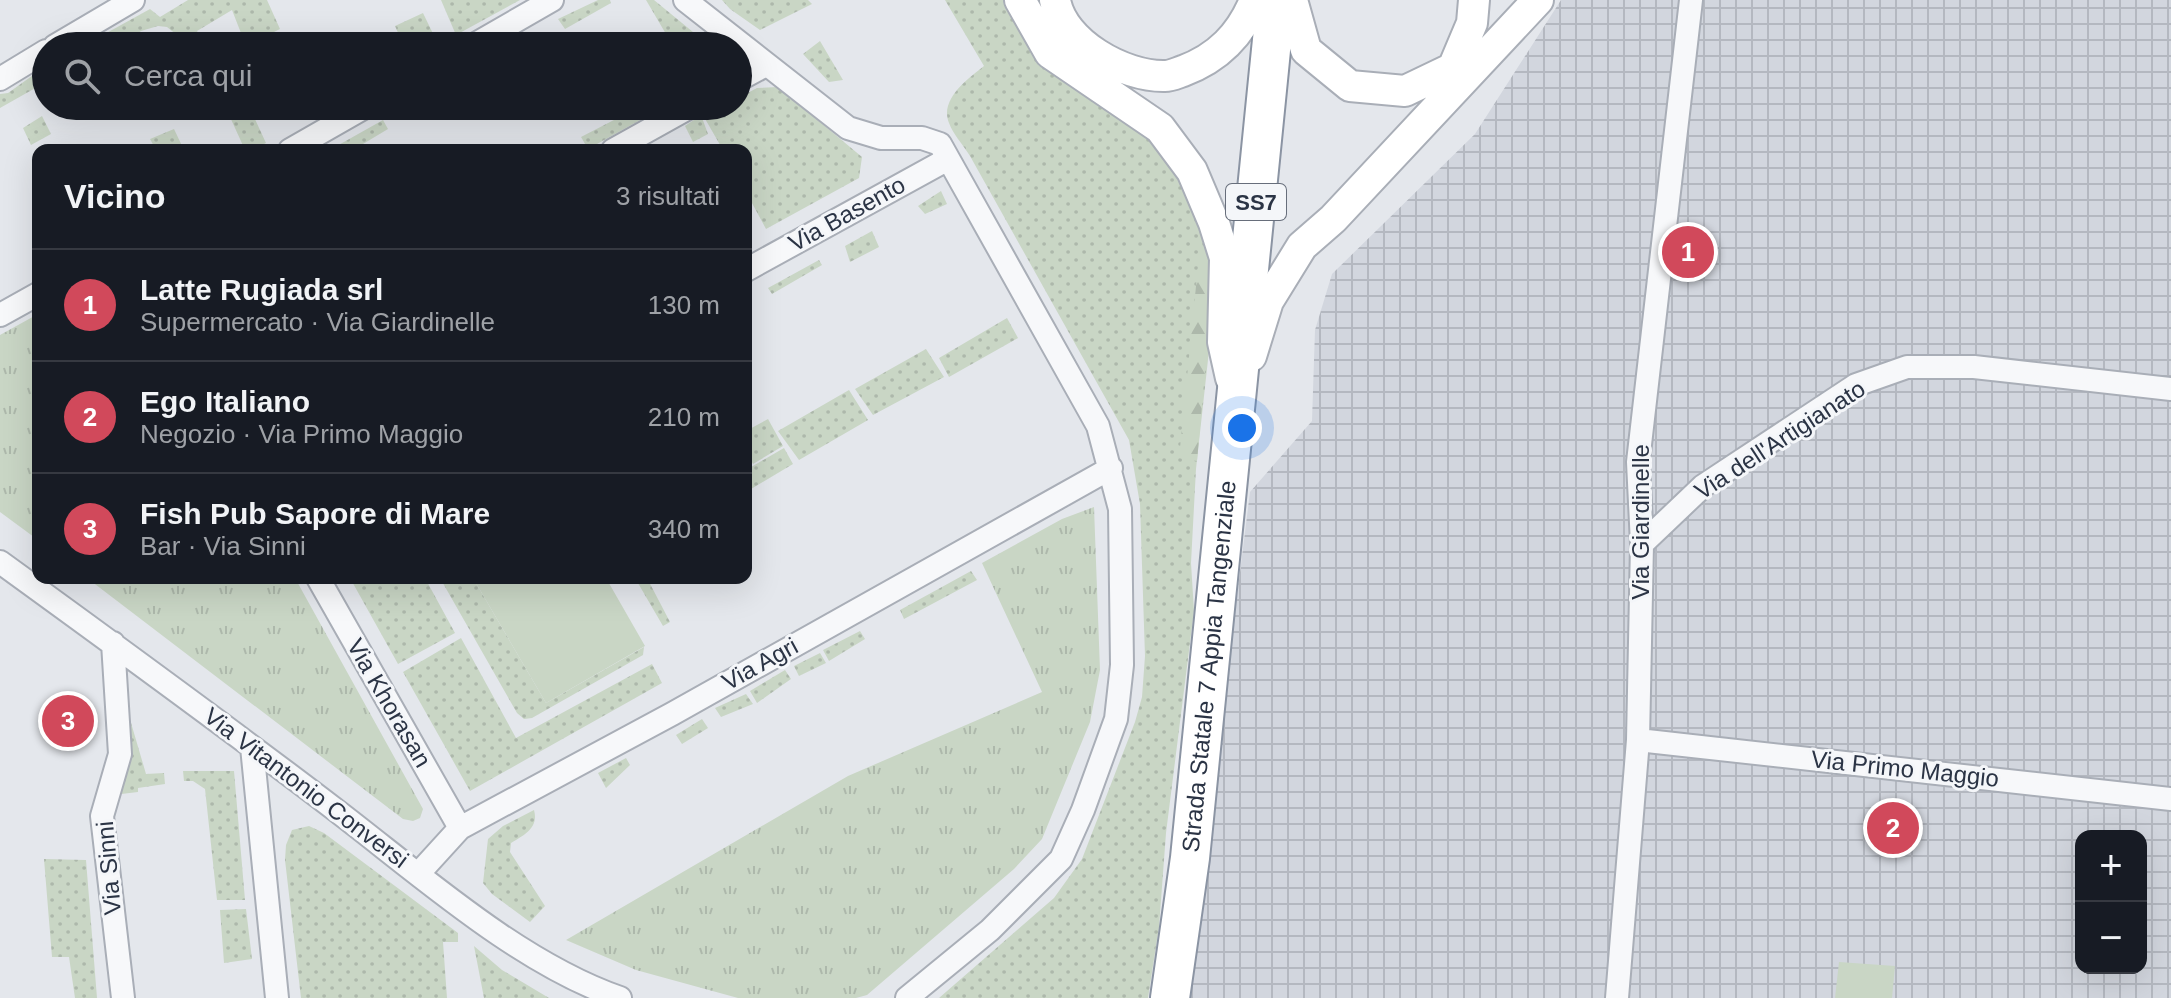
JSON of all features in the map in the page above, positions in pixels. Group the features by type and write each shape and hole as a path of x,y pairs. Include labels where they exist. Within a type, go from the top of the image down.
{"highway":[{"name":"Strada Statale 7 Appia Tangenziale","path":"1170,998 1190,858 1276,0"}],"street":[{"path":"79,32 133,0"},
{"path":"496,32 552,0"},
{"path":"1020,0 1050,53 1160,128 1192,171 1225,258 1223,342 1236,403"},
{"path":"1055,0 1072,35 1096,55 1133,71 1166,76 1200,65 1229,45 1255,0"},
{"path":"1292,0 1306,50 1350,86 1405,91 1453,68 1472,23 1474,0"},
{"path":"1236,403 1268,301 1302,246 1333,219 1538,0"},
{"name":"Via Giardinelle","path":"1617,998 1638,740 1642,544 1638,462 1691,0"},
{"path":"691,3 726,32"},
{"path":"752,53 848,128 881,138 922,138 940,144 1098,426 1120,509 1122,665 1116,719 1083,810 1061,859 990,930 907,998"},
{"path":"0,79 32,60"},
{"path":"752,72 766,65"},
{"path":"300,144 342,120"},
{"path":"624,144 667,120"},
{"name":"Via Basento","path":"752,267 948,159"},
{"path":"0,315 32,297"},
{"name":"Via dell'Artigianato","path":"1642,544 1716,477 1856,385 1907,367 1974,367 2171,389"},
{"name":"Via Agri","path":"419,873 460,828 672,714 1111,468"},
{"name":"Via Vitantonio Conversi","path":"0,562 113,643 519,948 591,988 620,998"},
{"name":"Via Khorasan","path":"321,584 460,828"},
{"name":"Via Sinni","path":"113,643 120,754 102,816 123,998"},
{"name":"Via Primo Maggio","path":"1638,740 2171,799"},
{"path":"252,747 277,998"}],"shaded area":[{"path":"1561,0 2171,0 2171,998 1187,998 1250,492 1312,421 1315,330 1332,274 1475,134"}],"green space":[{"path":"188,0 267,0 280,29 274,32 241,32 232,10 198,32 173,32 158,26 140,32 108,32 150,9 160,17"},
{"path":"441,0 520,0 461,32 455,32"},
{"path":"598,0 610,0 611,3 565,29 558,19"},
{"path":"646,0 654,0 693,32 665,32"},
{"path":"722,0 808,0 812,4 760,30"},
{"path":"945,0 1005,0 1028,38 1156,140 1178,167 1215,258 1214,305 1196,469 1191,563 1194,611 1166,833 1159,927 1148,998 939,998 1054,898 1082,859 1135,722 1142,697 1145,656 1140,504 1129,440 949,123 947,114 952,98 984,66"},
{"path":"423,13 432,32 398,32 395,26"},
{"path":"820,41 843,80 829,82 803,54"},
{"path":"32,76 32,90 0,108 0,94 8,93"},
{"path":"778,87 862,157 859,178 766,229 752,203 752,144 720,144 706,120 752,120 752,91"},
{"path":"36,120 44,120 51,134 31,145 23,128"},
{"path":"231,120 255,120 266,143 242,144"},
{"path":"383,120 388,129 363,144 340,144"},
{"path":"614,120 640,120 597,144 585,144 581,137"},
{"path":"694,120 703,120 708,134 693,142 685,126"},
{"path":"174,129 181,144 153,144 150,139"},
{"path":"941,191 947,204 925,214 918,206"},
{"path":"872,231 879,247 850,262 845,246"},
{"path":"1199,256 1215,258 1197,461 1179,458"},
{"path":"819,260 822,265 772,294 768,288"},
{"path":"32,317 32,536 0,512 0,335"},
{"path":"1007,318 1018,338 949,377 939,358"},
{"path":"926,349 944,377 873,415 855,389"},
{"path":"849,390 868,420 799,460 778,431"},
{"path":"768,419 783,446 753,464 752,462 752,428"},
{"path":"784,448 793,464 752,488 752,467"},
{"path":"1094,507 1100,670 1090,722 1042,839 1014,869 867,995 856,998 738,998 636,970 566,940 848,776 1042,692 982,563 1062,519"},
{"path":"971,571 977,580 904,619 900,610"},
{"path":"95,584 298,584 423,809 420,818 413,821 403,819"},
{"path":"353,584 428,584 455,633 398,664"},
{"path":"443,584 477,584 546,703 644,647 643,655 532,718 524,719 517,713"},
{"path":"477,584 609,584 645,646 546,703"},
{"path":"638,584 650,584 670,622 663,626"},
{"path":"860,631 865,639 829,661 823,650"},
{"path":"461,638 516,738 652,664 662,683 470,791 403,672"},
{"path":"820,653 826,663 799,676 794,666"},
{"path":"785,670 791,679 757,703 750,691"},
{"path":"746,694 753,704 721,717 715,708"},
{"path":"129,716 146,774 164,773 165,784 113,795 125,719"},
{"path":"702,719 708,728 682,744 676,735"},
{"path":"626,758 630,765 606,788 598,773"},
{"path":"183,771 234,771 245,900 217,900 205,789 193,781 184,781"},
{"path":"534,810 532,826 511,843 510,852 545,906 530,922 492,894 483,883 488,839 503,826"},
{"path":"309,826 324,833 458,933 458,942 443,942 447,998 301,998 285,860 286,845 292,830"},
{"path":"44,859 86,860 97,998 75,998 69,957 52,957"},
{"path":"246,909 252,959 224,963 220,910"},
{"path":"474,946 502,970 549,998 484,998"},
{"path":"1839,962 1895,966 1892,998 1835,998"}],"place":[{"name":"Latte Rugiada srl","path":"1688,252"},
{"name":"Fish Pub Sapore di Mare","path":"68,721"},
{"name":"Ego Italiano","path":"1893,828"}]}
